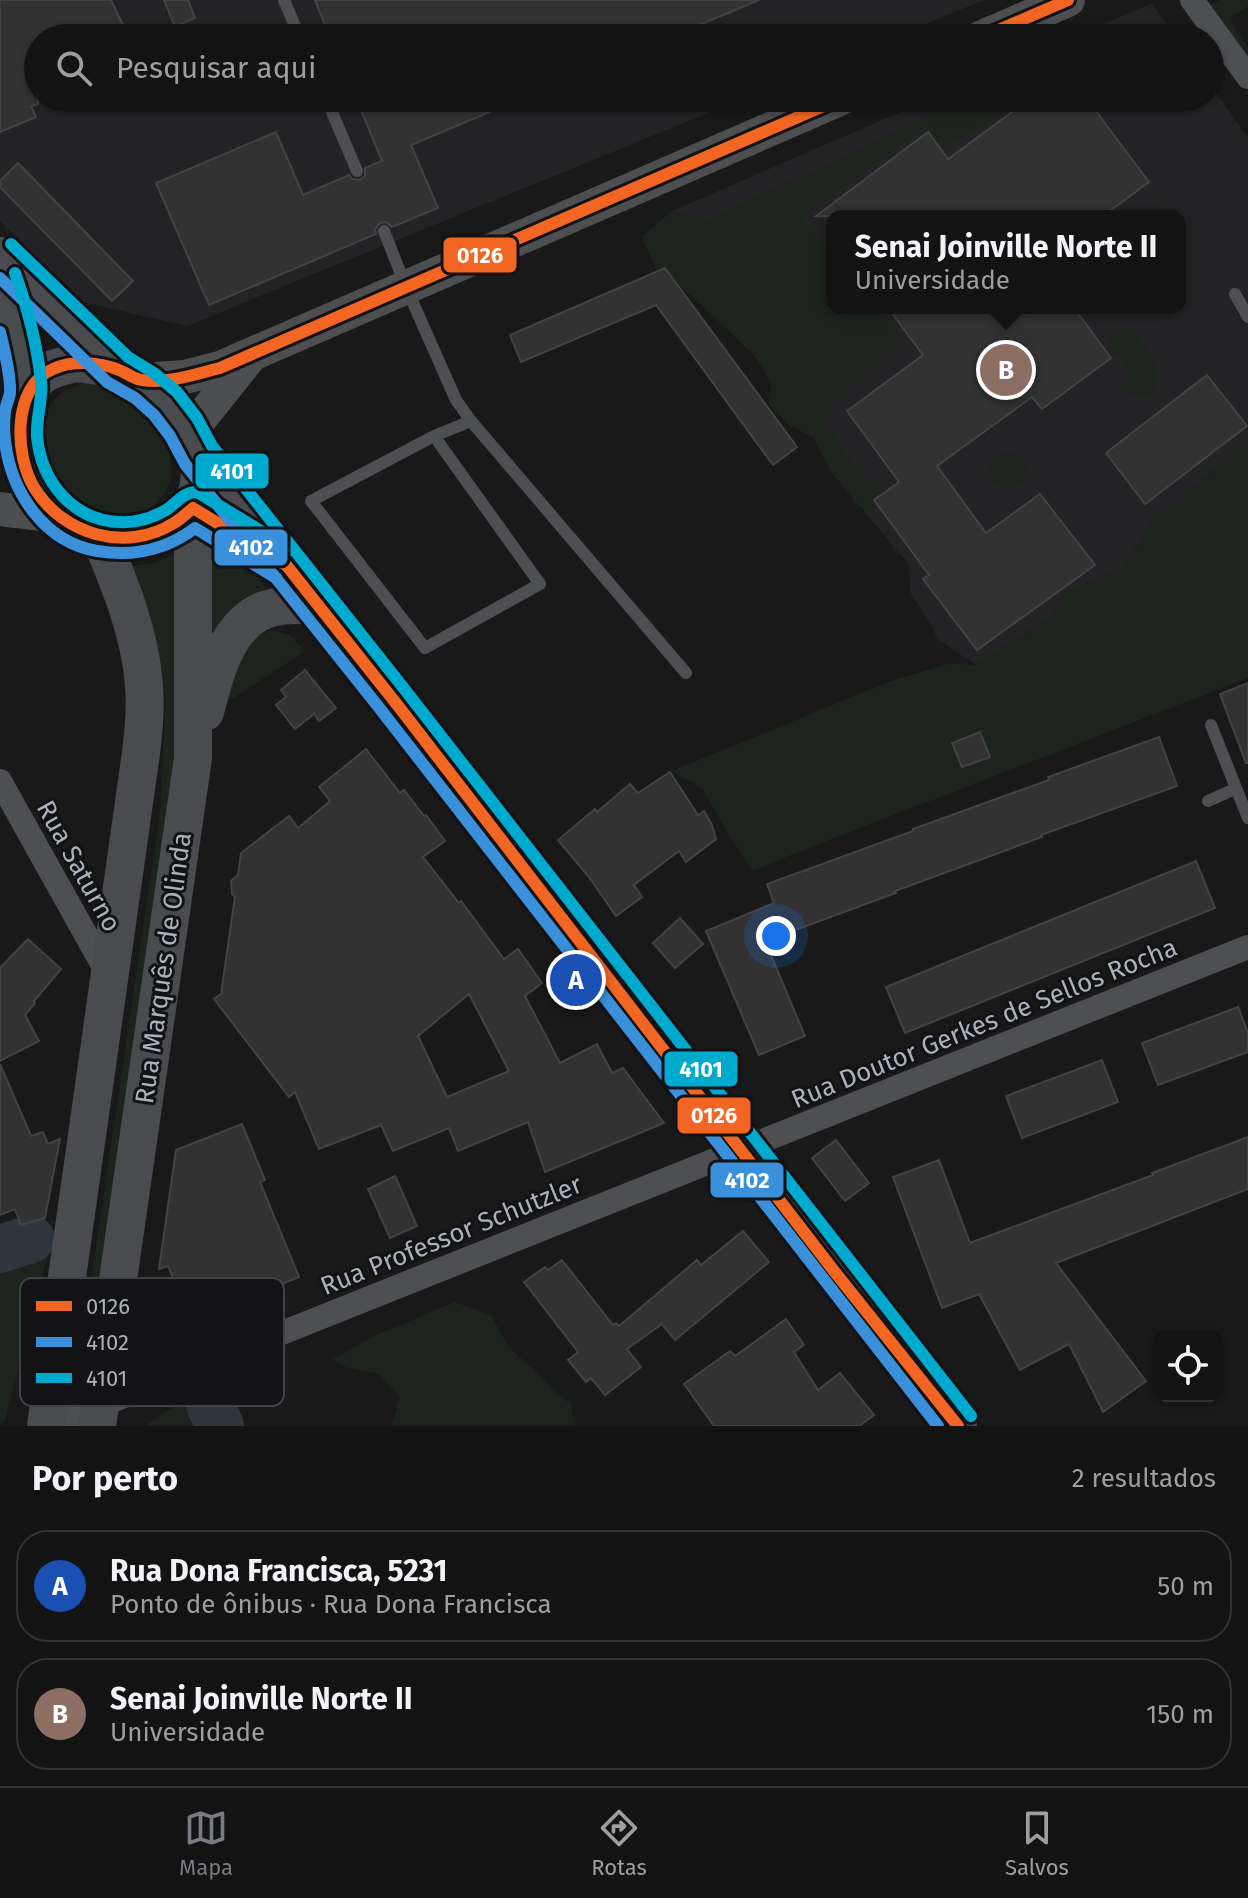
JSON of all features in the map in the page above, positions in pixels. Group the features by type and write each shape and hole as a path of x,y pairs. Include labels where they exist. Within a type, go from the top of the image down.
{"main road":[{"path":"1042,24 1068,0"},
{"path":"16,414 39,377 55,368 75,363 128,375 185,377 220,368 810,112"},
{"path":"0,256 128,375 161,397 287,566 958,1426"},
{"path":"0,279 17,329 16,414 25,463 33,486 57,516 76,528 100,537 145,536 164,530 193,508 200,483 193,443 253,353"},
{"path":"193,508 287,566"},
{"name":"Rua Marquês de Olinda","path":"118,1278 193,758 193,508"},
{"path":"0,509 57,516"},
{"name":"Rua Marquês de Olinda","path":"68,1278 145,714 144,682 137,644 123,591 100,537"},
{"path":"193,758 214,677 235,634 255,615 279,606 320,605"},
{"name":"Rua Marquês de Olinda","path":"47,1426 50,1406"}],"street":[{"path":"1192,0 1209,24"},
{"path":"1224,44 1248,77"},
{"name":"Rua Saturno","path":"0,781 110,978"},
{"name":"Rua Doutor Gerkes de Sellos Rocha","path":"741,1150 1248,947"},
{"name":"Rua Professor Schutzler","path":"284,1339 741,1150"},
{"name":"Rua Professor Schutzler","path":"47,1426 98,1416 122,1406"}],"lane":[{"path":"284,0 294,24"},
{"path":"332,112 357,171"},
{"path":"384,231 456,400 686,673"},
{"path":"1235,294 1248,317"},
{"path":"434,436 540,584 425,648 311,501 434,436 471,421"},
{"path":"1211,725 1248,818"},
{"path":"1208,801 1235,789"}],"shaded area":[{"path":"0,0 984,0 925,24 24,24 24,112 711,112 187,326 82,302 0,221"},
{"path":"1220,0 1248,0 1248,6 1231,17 1233,28 1248,46 1248,70 1224,35 1224,24 1217,24 1206,8"},
{"path":"1152,3 1167,24 1103,24"},
{"path":"1224,104 1248,138 1248,440 1153,522 1121,569 1066,592 1051,616 976,665 937,639 911,594 909,565 832,473 813,437 787,424 769,404 772,384 755,356 693,297 657,271 642,237 672,211 901,112 1224,112"},
{"path":"939,112 1004,112 943,148 926,126 802,218 826,249 826,314 879,314 899,337 821,414 866,480 886,495 866,513 832,473 813,437 787,424 769,404 772,384 755,356 693,297 657,271 642,237 672,211 708,219"},
{"path":"1117,330 1131,330 1154,358 1157,372 1155,393 1145,397 1125,393 1119,384 1131,371 1120,357 1108,354 1108,341"},
{"path":"87,382 105,387 132,402 155,425 163,439 171,469 169,484 162,497 148,509 130,516 112,517 95,513 67,491 56,475 45,440 49,408 62,393"},
{"path":"1248,440 1248,678 753,871 702,788 672,771 888,682 950,663 976,665 1051,616 1065,592 1121,569 1153,522"},
{"path":"1008,453 1021,458 1026,471 1021,484 1008,489 995,484 990,471 995,458"},
{"path":"182,551 179,719 102,1278 92,1278 160,813 166,693 129,567 156,562"},
{"path":"204,552 257,576 269,593 202,682"},
{"path":"272,630 290,635 305,651 229,701 229,676 241,644"},
{"path":"51,1242 42,1278 20,1278 20,1361 4,1423 0,1424 0,1254"},
{"path":"455,1302 491,1316 509,1347 571,1405 575,1426 392,1426 400,1397 378,1374 345,1367 333,1359 376,1335"},
{"path":"178,1406 226,1406 226,1426 146,1426"}],"building":[{"path":"0,0 111,0 123,24 24,24 24,112 34,112 36,117 0,132"},
{"path":"164,0 188,0 195,18 174,24"},
{"path":"315,0 759,0 702,24 324,24"},
{"path":"362,112 490,112 411,145 438,208 392,227 386,222 380,223 375,229 376,234 209,305 156,183 276,132 303,195 349,175 352,179 360,180 365,176 365,168 382,161"},
{"path":"1012,112 1096,112 1149,182 1111,210 826,210 826,216 816,216 928,132 948,159"},
{"path":"18,163 133,281 112,301 0,187 0,181"},
{"path":"665,268 797,447 773,465 656,305 521,362 510,335"},
{"path":"892,314 1078,314 1111,358 1042,409 1032,397 937,466 986,533 1040,494 1095,565 977,650 923,579 929,575 874,500 899,482 847,411 923,355"},
{"path":"1207,375 1247,426 1145,504 1106,453"},
{"path":"305,670 336,708 319,721 314,714 295,729 276,705 286,697 281,690"},
{"path":"1248,683 1248,763 1246,763 1220,694"},
{"path":"980,732 990,757 962,767 952,743"},
{"path":"1159,737 1177,786 765,941 805,1036 759,1055 706,931 774,903 767,884"},
{"path":"366,749 400,793 404,790 445,841 423,857 504,959 518,949 542,983 525,996 560,1063 597,1044 612,1073 623,1068 664,1123 545,1172 528,1122 458,1151 449,1128 393,1151 381,1125 319,1149 295,1092 289,1097 214,999 221,994 235,897 231,881 238,875 241,853 289,816 298,828 330,801 319,787","holes":["469,994 509,1071 447,1097 418,1036"]},
{"path":"670,772 698,815 704,811 716,839 686,862 679,851 634,885 642,897 616,916 558,840 630,784 638,793"},
{"path":"1196,861 1215,908 905,1033 886,987"},
{"path":"680,918 703,944 675,968 653,943"},
{"path":"28,939 61,969 25,1015 39,1041 0,1061 0,968"},
{"path":"1238,1007 1248,1033 1248,1052 1158,1085 1142,1043"},
{"path":"1102,1060 1118,1102 1022,1138 1006,1096"},
{"path":"0,1064 31,1136 43,1132 48,1144 60,1139 45,1218 21,1225 15,1209 0,1215"},
{"path":"242,1124 265,1180 260,1182 299,1277 284,1283 284,1278 173,1278 168,1266 159,1269 176,1150"},
{"path":"1248,1137 1248,1189 1056,1263 1146,1381 1103,1412 1069,1344 1020,1370 979,1294 942,1308 893,1177 939,1160 970,1243"},
{"path":"836,1140 869,1183 845,1201 812,1158"},
{"path":"395,1176 417,1226 390,1238 368,1189"},
{"path":"743,1231 769,1262 675,1340 662,1324 627,1349 641,1367 605,1395 591,1378 586,1382 568,1360 578,1352 524,1282 545,1267 548,1270 562,1260 613,1325 616,1323 619,1326 697,1260 701,1265"},
{"path":"786,1319 804,1345 794,1352 818,1390 840,1373 874,1415 859,1426 714,1426 684,1384 730,1351 735,1356"}],"waterway":[{"path":"0,1249 31,1239"},
{"path":"210,1406 220,1426"}],"transit line":[{"name":"0126","path":"1012,24 1068,0"},
{"name":"0126","path":"810,112 220,368 162,381 139,379 112,367 95,364 69,364 53,369 30,390 24,406 21,423 23,459 35,489 47,505 79,528 117,538 136,537 174,523 193,508 287,566 834,1271 958,1426"},
{"name":"4101","path":"11,244 128,357 177,392 197,418 212,446 971,1416"},
{"name":"4101","path":"15,273 39,367 41,388 37,436 40,453 52,482 62,495 87,514 102,520 125,522 155,515 184,496 197,492 292,550"},
{"name":"4102","path":"0,278 107,382 135,398 154,415 185,464 377,705 938,1426"},
{"name":"4102","path":"0,332 10,386 4,422 9,460 23,496 46,526 78,546 110,553 161,547 195,528 276,578"}],"place":[{"name":"Senai Joinville Norte II","path":"1006,370"},
{"name":"Rua Dona Francisca, 5231","path":"576,980"}]}
